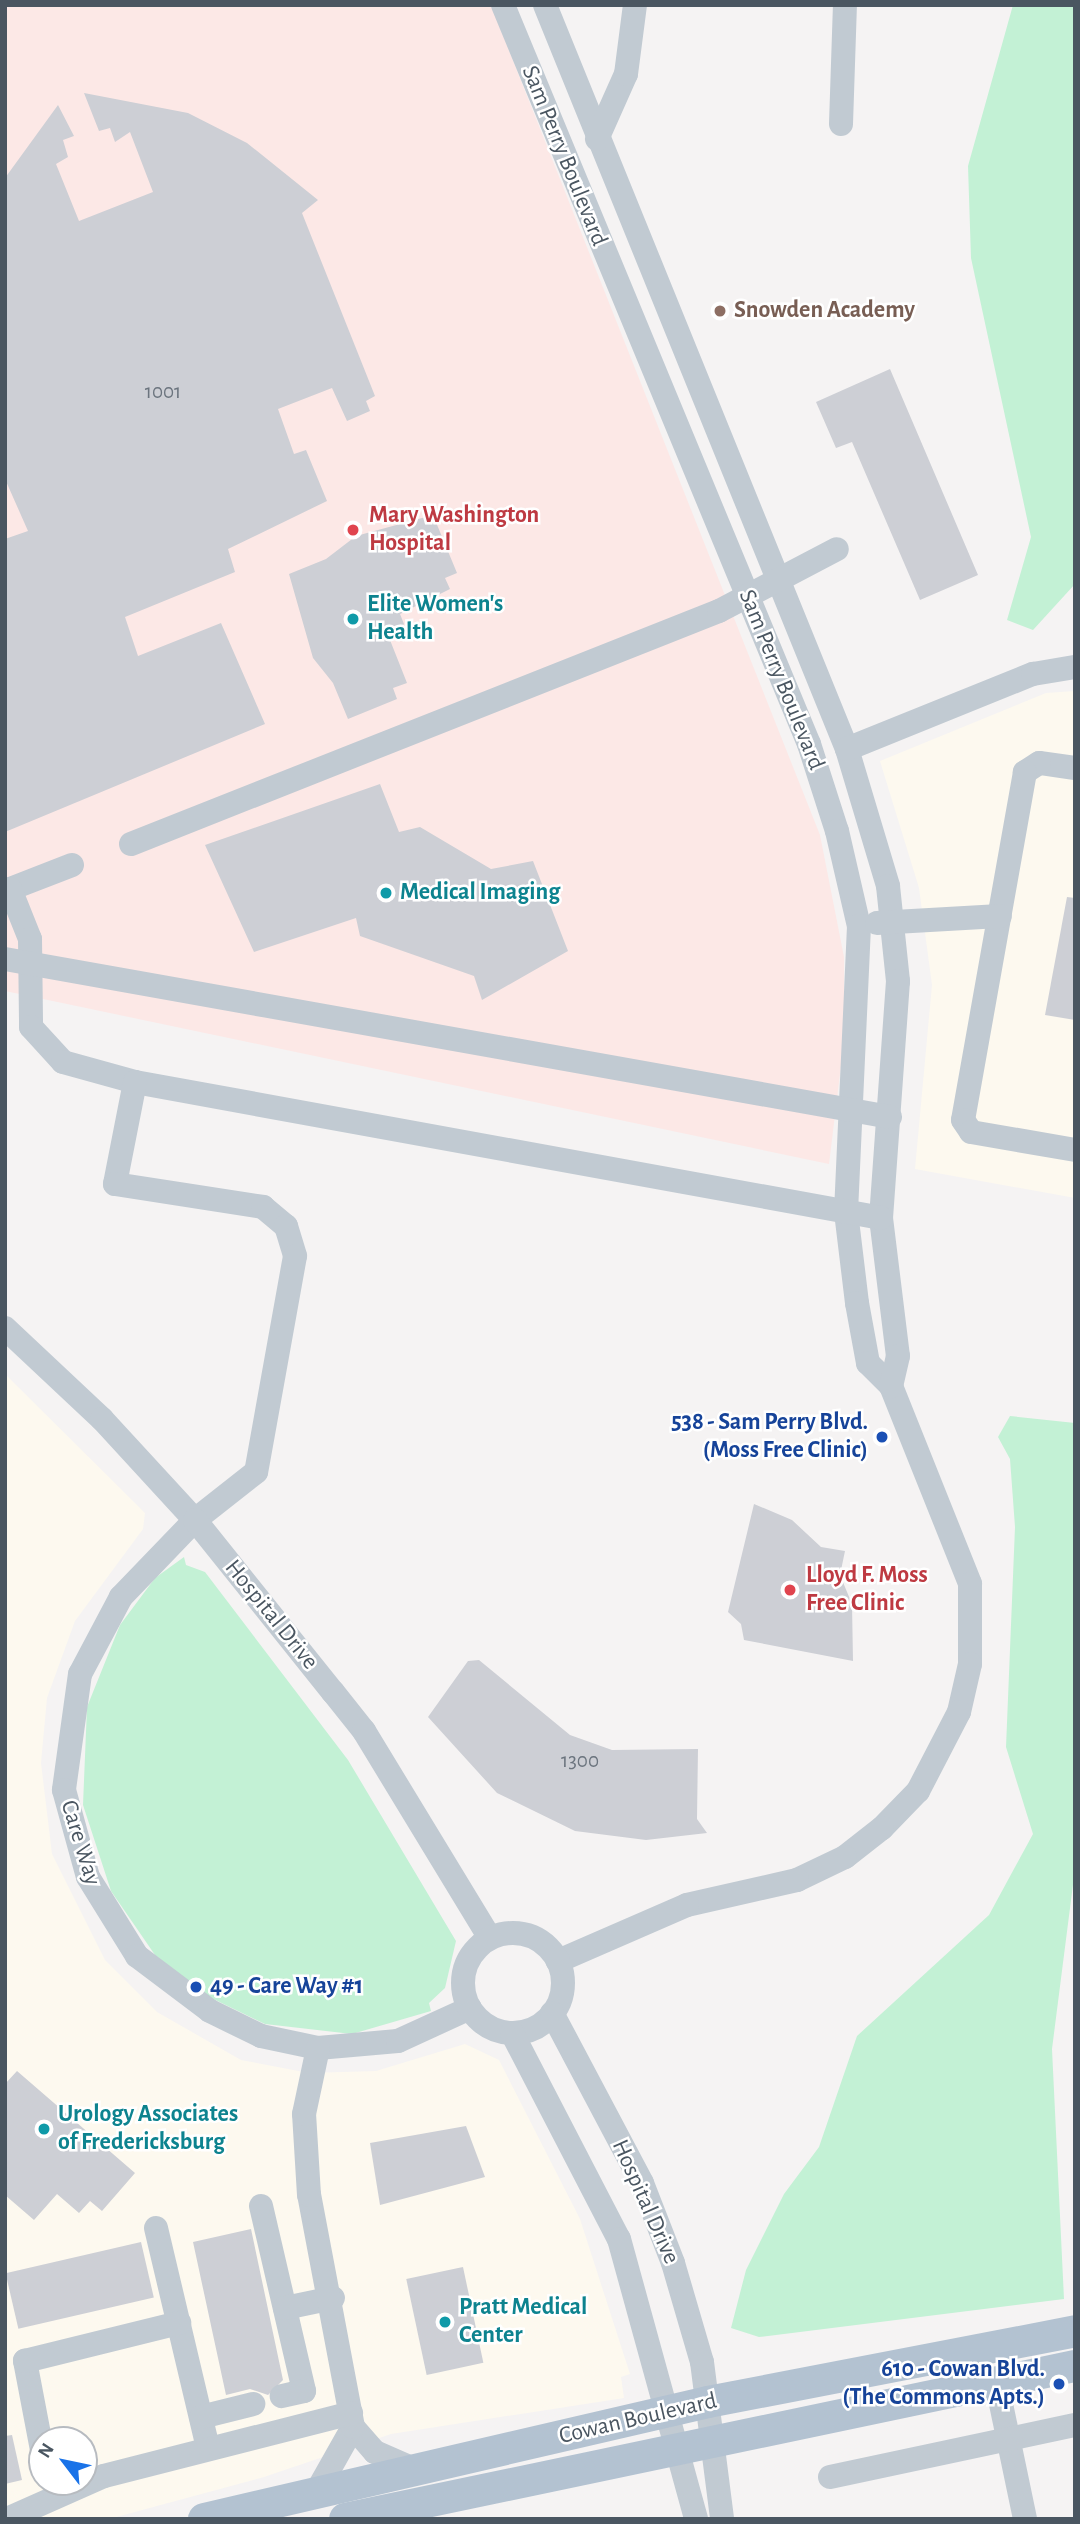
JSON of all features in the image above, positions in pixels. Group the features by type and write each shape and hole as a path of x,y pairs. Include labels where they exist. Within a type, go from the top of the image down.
{"main road":[{"name":"Cowan Boulevard","path":"204,2519 708,2402 1075,2331"},
{"name":"Cowan Boulevard","path":"345,2519 676,2447 1075,2366"}],"street":[{"name":"Sam Perry Boulevard","path":"503,5 809,744 859,926 853,1111 846,1212 868,1363 891,1386 971,1584 967,1683 936,1762 909,1801 845,1857 786,1883 687,1905 558,1961"},
{"name":"Sam Perry Boulevard","path":"545,5 776,582 847,749 875,835 891,921 898,981 881,1218 898,1356 891,1386"},
{"path":"597,139 625,74 635,5"},
{"path":"841,124 845,5"},
{"path":"131,844 570,673 748,596 837,549"},
{"path":"847,749 1033,674 1075,667"},
{"path":"1075,768 1039,763 1025,772 962,1119 971,1132 1075,1150"},
{"path":"72,865 10,890 30,939 28,1002 38,1042 63,1062 135,1082 881,1218"},
{"path":"859,926 891,921 1000,916"},
{"path":"5,960 890,1117"},
{"name":"Care Way","path":"135,1082 115,1184 263,1207 286,1226 295,1256 256,1472 195,1520 121,1597 87,1654 64,1755 71,1829 92,1889 137,1956 210,2011 261,2036 318,2048 398,2041 470,2008"},
{"name":"Hospital Drive","path":"5,1328 102,1419 195,1520 364,1731 491,1938"},
{"path":"522,1934 558,1961 562,1992 552,2013 534,2029 512,2033 491,2028 470,2008 463,1977 477,1948 491,1938 522,1934"},
{"name":"Hospital Drive","path":"552,2013 657,2217 708,2402 709,2441 722,2519"},
{"name":"Hospital Drive","path":"512,2033 619,2239 670,2412 676,2447 696,2519"},
{"path":"318,2048 304,2115 309,2195 333,2298 352,2420 375,2452 414,2469"},
{"path":"261,2206 285,2308 293,2393"},
{"path":"156,2228 208,2448"},
{"path":"285,2308 333,2298"},
{"path":"37,2426 25,2361 179,2323"},
{"path":"996,2380 1013,2440 1025,2519"},
{"path":"201,2417 253,2404"},
{"path":"98,2478 208,2448 352,2420"},
{"path":"317,2491 352,2420"},
{"path":"830,2477 1013,2440 1075,2424"},
{"path":"7,2519 42,2496"}],"shaded area":[{"name":"Mary Washington Hospital","path":"5,5 491,5 820,835 844,957 844,1041 829,1164 5,991"},
{"path":"1075,691 1075,1198 915,1169 932,985 919,888 880,761 1046,693"},
{"path":"5,1374 145,1513 143,1529 75,1621 47,1698 41,1763 52,1854 105,1960 157,2012 241,2060 309,2073 376,2071 465,2044 499,2060 580,2219 630,2374 621,2377 624,2398 391,2434 264,2477 109,2519 5,2519"}],"green space":[{"path":"1013,5 1075,5 1075,584 1033,630 1007,620 1031,537 971,258 968,166"},
{"path":"1010,1416 1075,1423 1075,1869 1052,2049 1064,2299 759,2337 731,2328 746,2270 784,2194 819,2147 857,2036 989,1915 1033,1834 1006,1747 1015,1527 1010,1459 998,1437"},
{"path":"184,1557 186,1565 205,1572 348,1760 456,1941 445,1988 429,2003 431,2011 352,2034 265,2024 199,1992 155,1955 111,1891 83,1805 87,1707 120,1625 155,1578"}],"building":[{"name":"Mary Washington Hospital","path":"84,93 188,113 247,143 318,200 302,213 375,396 366,401 370,411 347,421 332,388 278,409 294,454 306,450 327,501 228,549 235,572 125,617 138,656 221,623 265,724 5,832 5,539 28,531 5,479 5,178 58,105 74,136 63,140 68,157 56,164 79,221 153,192 130,132 115,142 110,128 99,131"},
{"path":"890,369 978,575 920,600 852,442 836,448 816,402"},
{"name":"Elite Women's Health","path":"433,515 457,573 445,578 450,589 400,614 404,624 390,640 407,683 393,688 397,699 348,719 333,683 313,658 289,574 326,559 356,536"},
{"name":"Medical Imaging","path":"380,784 399,832 420,827 491,869 533,861 568,951 482,1000 474,976 360,936 356,918 254,952 205,845"},
{"path":"1067,897 1075,898 1075,1020 1045,1015"},
{"name":"Lloyd F. Moss Free Clinic","path":"754,1504 792,1520 821,1547 845,1551 840,1575 852,1604 853,1661 744,1640 741,1624 728,1612"},
{"path":"479,1660 570,1735 612,1750 698,1749 697,1819 707,1833 646,1840 575,1831 497,1793 428,1717 468,1661"},
{"name":"Urology Associates of Fredericksburg","path":"17,2071 135,2173 102,2211 90,2201 79,2213 57,2194 34,2220 5,2195 5,2084"},
{"path":"466,2126 485,2177 380,2205 370,2143"},
{"path":"251,2229 283,2380 268,2395 250,2389 226,2395 193,2242"},
{"path":"141,2242 154,2298 18,2329 6,2273"},
{"name":"Pratt Medical Center","path":"463,2267 483,2363 427,2375 406,2279"},
{"path":"12,2435 22,2480 5,2484 5,2436"}],"place":[{"name":"Snowden Academy","path":"720,311"},
{"name":"Mary Washington Hospital","path":"353,530"},
{"name":"Elite Women's Health","path":"353,619"},
{"name":"Medical Imaging","path":"386,893"},
{"name":"538 - Sam Perry Blvd. (Moss Free Clinic)","path":"882,1437"},
{"name":"Lloyd F. Moss Free Clinic","path":"790,1590"},
{"name":"49 - Care Way #1","path":"196,1987"},
{"name":"Urology Associates of Fredericksburg","path":"44,2129"},
{"name":"Pratt Medical Center","path":"445,2322"},
{"name":"610 - Cowan Blvd. (The Commons Apts.)","path":"1059,2384"}]}
